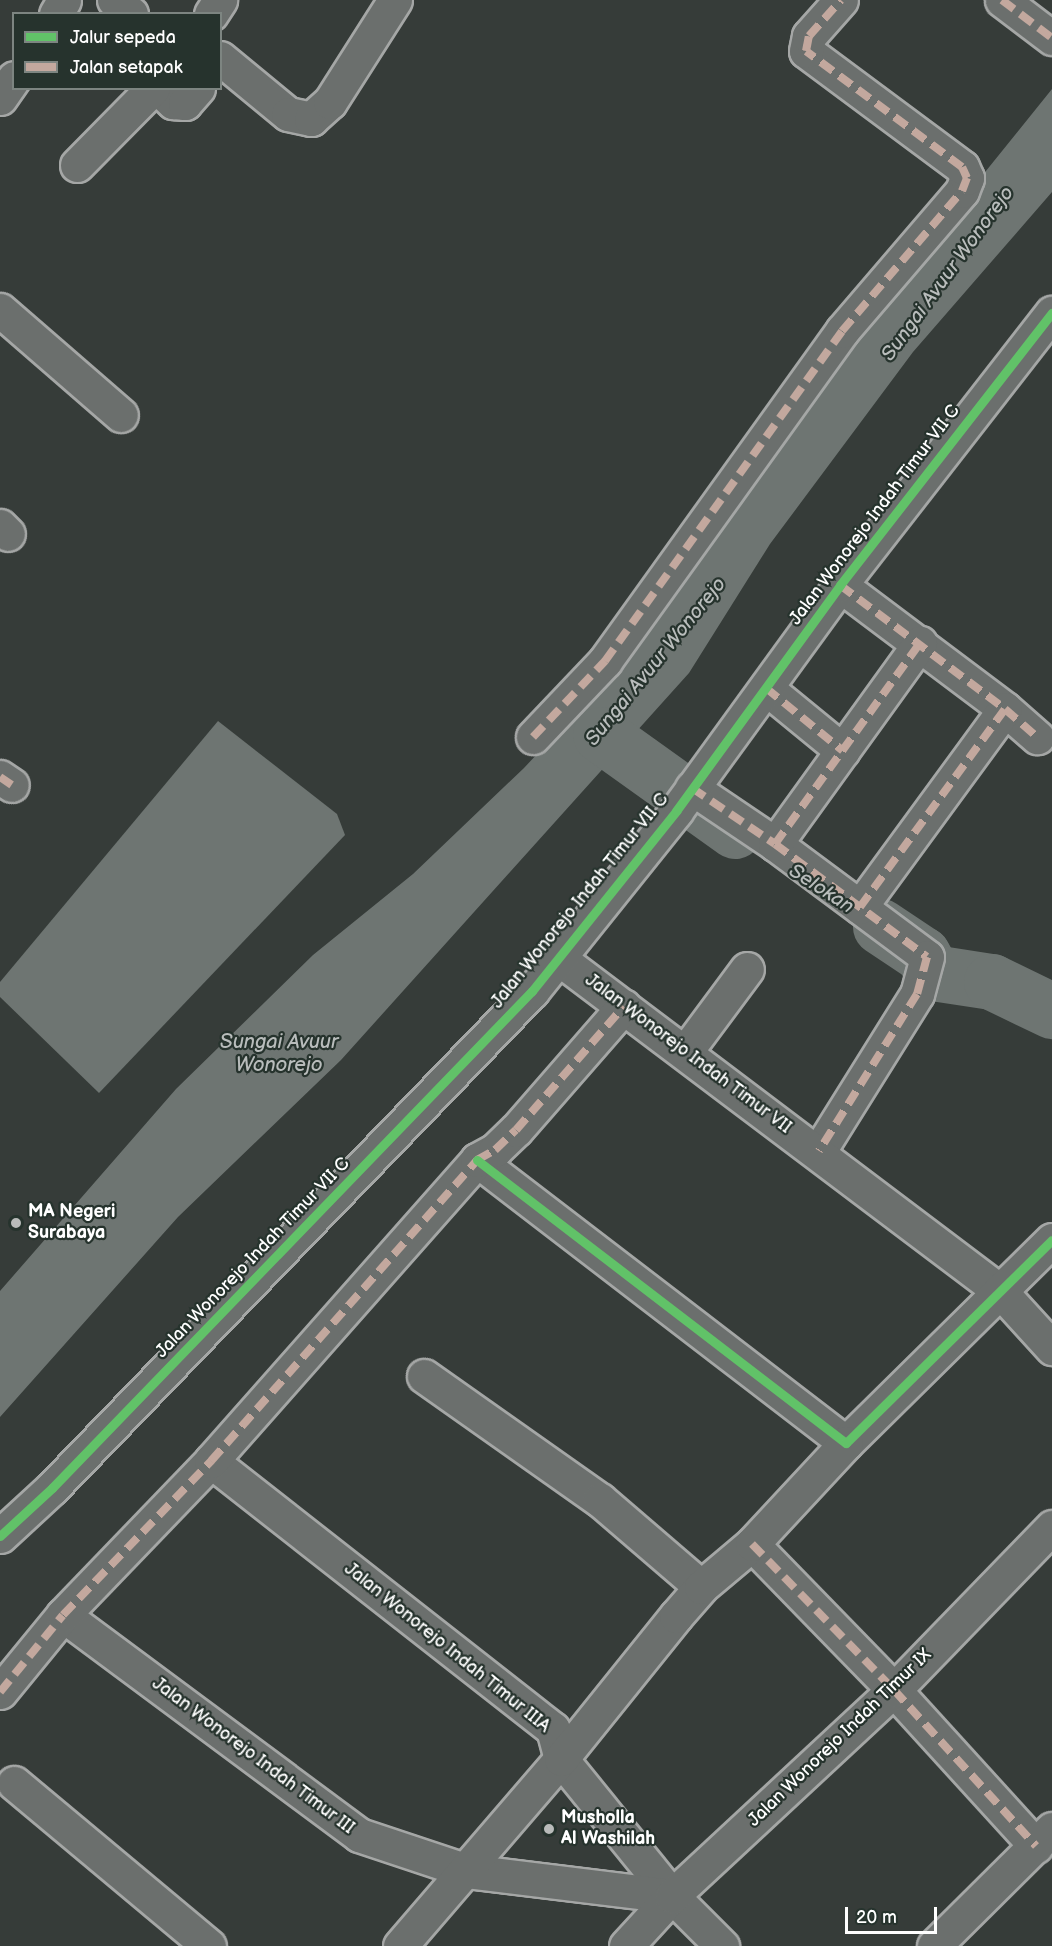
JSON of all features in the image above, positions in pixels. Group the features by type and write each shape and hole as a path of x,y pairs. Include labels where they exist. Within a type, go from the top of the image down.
{"street":[{"path":"114,0 129,12"},
{"path":"222,60 288,114 311,119 330,102 395,0"},
{"path":"533,736 605,660 842,332 962,191 968,178 962,166 806,51 809,36 841,0"},
{"path":"1002,0 1052,38"},
{"path":"0,98 12,81"},
{"path":"77,165 151,90"},
{"path":"160,90 173,102 185,103 196,90"},
{"path":"0,309 121,415"},
{"name":"Jalan Wonorejo Indah Timur VII C","path":"0,1536 52,1488 532,991 685,798 840,585 1052,313"},
{"path":"840,585 920,643 1037,737"},
{"path":"775,844 920,643"},
{"path":"766,688 843,752"},
{"path":"860,907 1005,709"},
{"path":"685,798 775,844 860,907 926,964 916,994 819,1151"},
{"name":"Jalan Wonorejo Indah Timur VII","path":"557,957 819,1151 1001,1292 1052,1348"},
{"path":"686,1051 747,969"},
{"path":"0,1692 63,1616 211,1461 477,1160 495,1150 516,1130 624,1006"},
{"path":"477,1160 846,1443"},
{"path":"399,1946 467,1871 701,1587 752,1544 846,1443 1052,1240"},
{"path":"424,1376 600,1500 701,1587"},
{"name":"Jalan Wonorejo Indah Timur IIIA","path":"211,1461 553,1729 561,1759 672,1896 722,1946"},
{"name":"Jalan Wonorejo Indah Timur IX","path":"626,1946 672,1896 894,1690 1052,1527"},
{"path":"752,1544 894,1690 1044,1838 942,1943"},
{"name":"Jalan Wonorejo Indah Timur III","path":"63,1616 359,1835 467,1871 672,1896"},
{"path":"14,1783 210,1946"}],"water":[{"name":"Sungai Avuur Wonorejo","path":"1052,89 1052,192 913,352 770,544 689,673 341,1060 178,1217 0,1417 0,1291 176,1089 313,955 413,874 524,768 612,674 923,249"},
{"path":"218,721 337,814 345,835 99,1093 0,997 0,982"}],"waterway":[{"name":"Selokan","path":"601,735 735,831"},
{"name":"Selokan","path":"881,927 923,955 933,973 992,982 1052,1011"}],"marked path":[{"path":"533,737 605,661 842,331 962,191 967,178 962,167 806,51 809,36 841,0"},
{"path":"1002,0 1052,38"},
{"path":"840,585 1005,709 1037,737"},
{"path":"775,844 920,643"},
{"path":"766,688 843,751"},
{"path":"860,907 1005,709"},
{"path":"0,777 12,785"},
{"path":"692,788 775,844 927,957 917,994 819,1151"},
{"path":"0,1692 63,1615 211,1461 477,1160 495,1150 516,1130 624,1006"},
{"path":"752,1544 894,1690 1036,1846"}],"cycle path":[{"path":"0,1536 52,1488 532,991 676,811 840,585 1052,313"},
{"path":"477,1160 846,1443 1052,1240"}],"place":[{"name":"MA Negeri Surabaya","path":"16,1223"},
{"name":"Musholla Al Washilah","path":"549,1829"}]}
